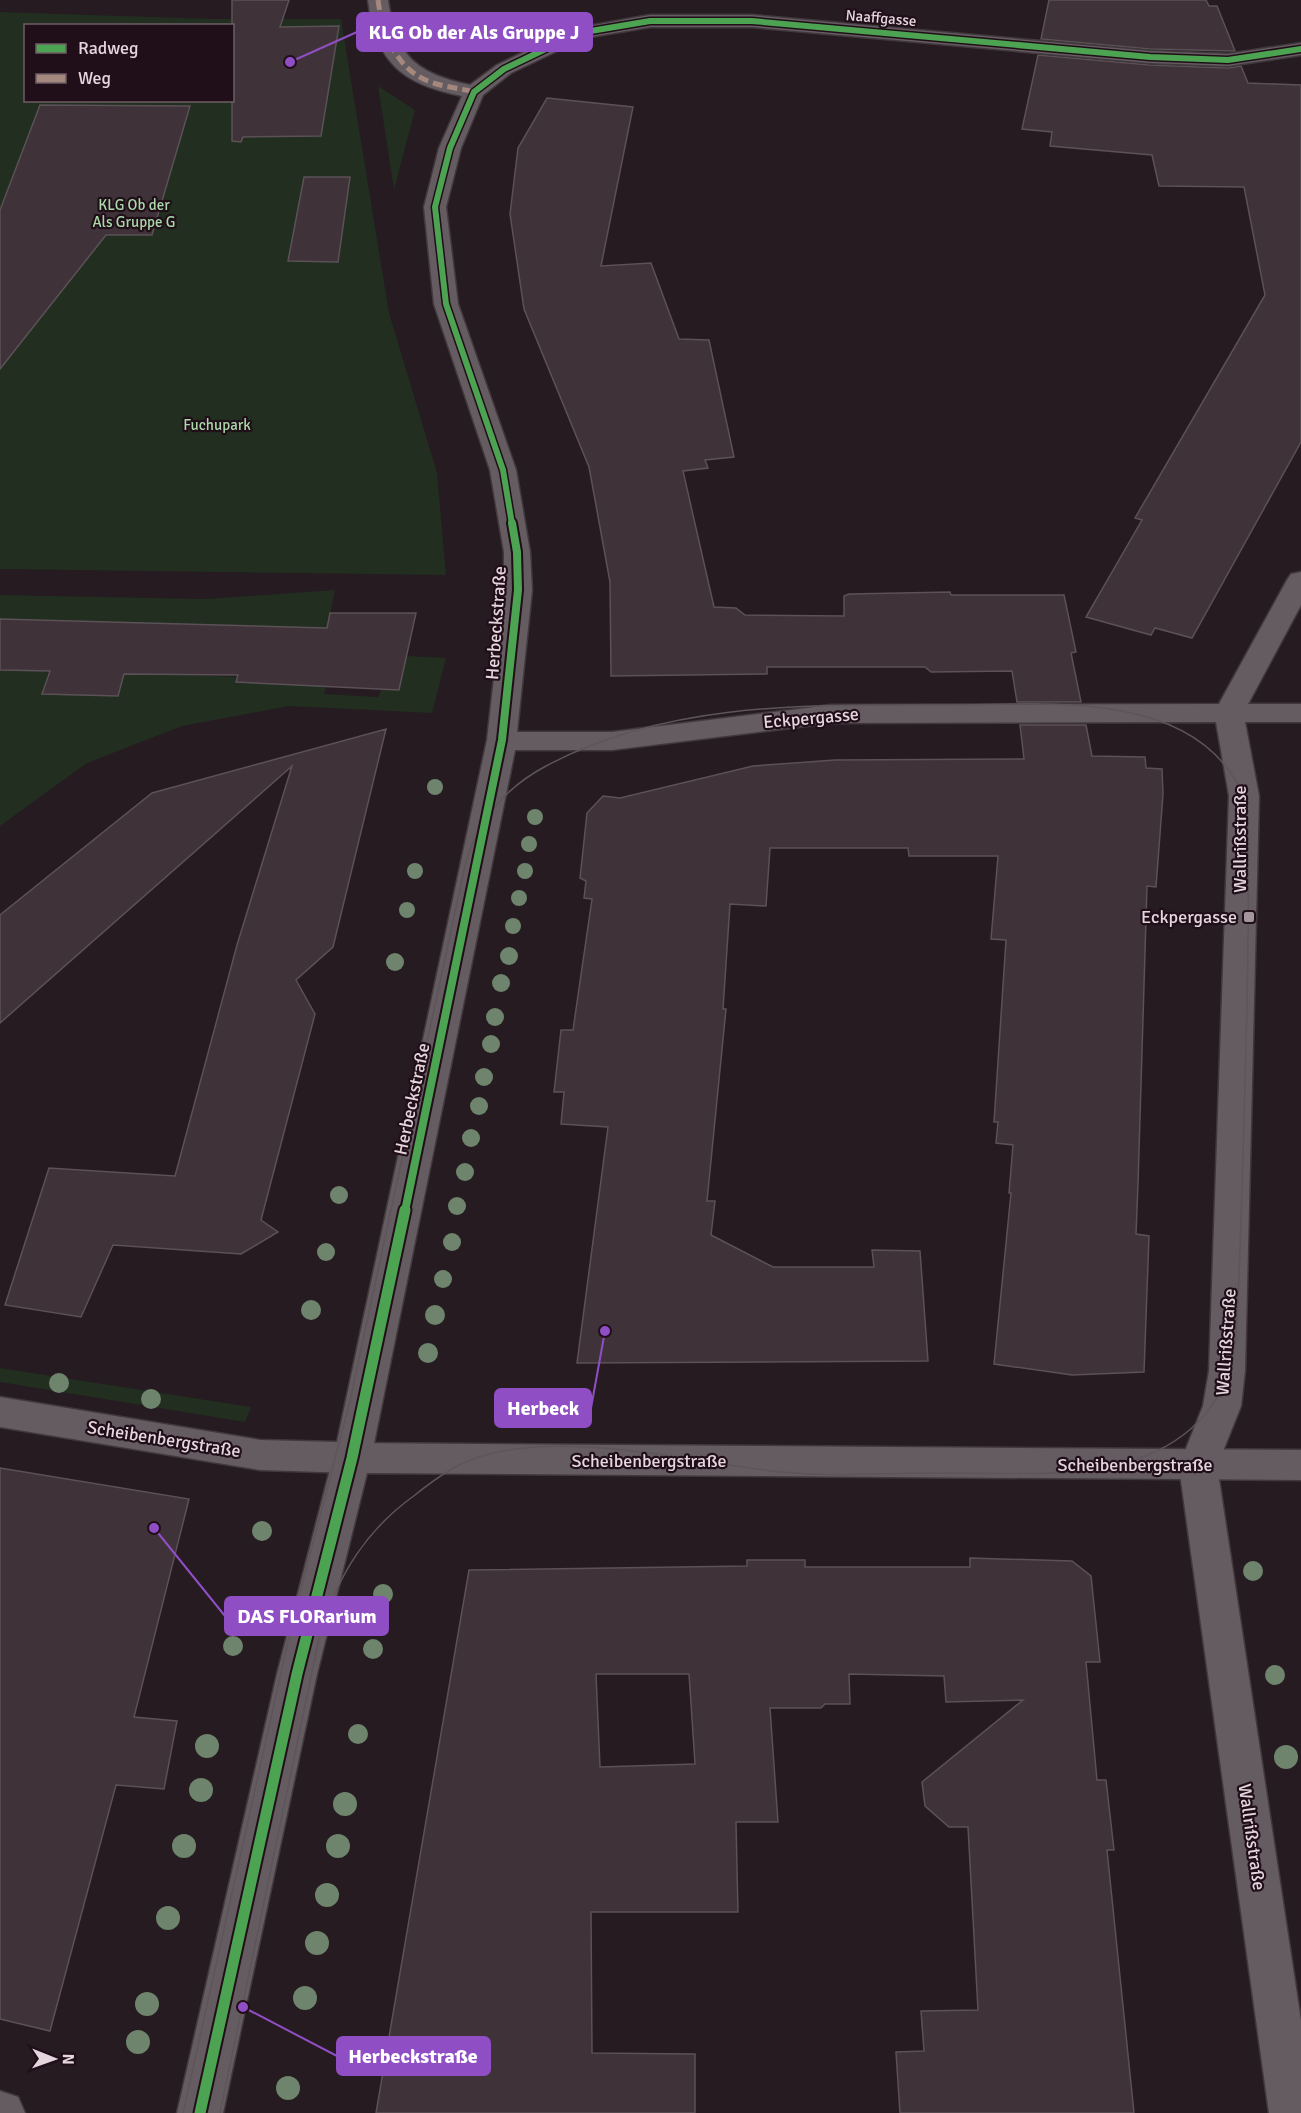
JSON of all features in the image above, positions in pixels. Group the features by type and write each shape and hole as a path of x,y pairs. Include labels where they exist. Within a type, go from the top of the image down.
{"street":[{"path":"378,0 379,13 393,54 424,79 474,92"},
{"name":"Naaffgasse","path":"474,92 504,69 579,33 650,21 752,21 1150,57 1228,60 1301,49"},
{"name":"Herbeckstraße","path":"200,2113 297,1674 352,1458 424,1123 502,740 518,590 517,552 503,470 446,304 435,207 450,148 474,92"},
{"path":"1229,713 1301,580"},
{"name":"Eckpergasse","path":"502,740 539,744 598,743 646,739 796,716 868,713 1301,713"},
{"name":"Wallrißstraße","path":"1229,713 1244,796 1227,1371 1222,1406 1198,1466 1292,2113"},
{"name":"Scheibenbergstraße","path":"0,1412 260,1455 352,1458 1301,1465"}],"green space":[{"path":"0,12 214,19 341,19 389,313 437,473 446,575 0,569"},
{"path":"378,86 415,110 394,190 394,189"},
{"path":"335,590 326,636 0,619 0,595 207,599"},
{"path":"407,656 446,658 432,713 289,706 182,726 87,763 0,826 0,670 50,666 42,694 118,696 125,672 237,677 237,682 326,686 324,694 378,697 381,690 399,690"},
{"path":"0,1368 251,1407 245,1422 0,1382"}],"building":[{"path":"232,0 289,0 280,27 339,26 321,136 243,137 241,142 232,141 234,24 232,24"},
{"path":"1049,0 1206,0 1209,6 1217,6 1235,51 1150,49 1041,39"},
{"path":"1038,55 1150,65 1228,68 1241,66 1248,83 1301,85 1301,442 1192,638 1155,628 1151,635 1086,617 1142,520 1135,518 1265,295 1244,187 1159,186 1152,155 1050,146 1052,132 1022,129"},
{"path":"547,98 633,107 601,266 651,263 679,339 709,340 734,457 705,460 708,468 683,471 714,607 736,608 745,615 844,616 844,596 849,594 950,592 951,595 1064,595 1076,652 1071,653 1081,702 1017,702 1012,671 931,672 925,667 767,667 767,674 611,676 610,582 589,467 524,309 510,214 518,148"},
{"path":"40,105 190,106 152,235 106,235 0,369 0,210"},
{"path":"304,177 350,177 338,262 288,261"},
{"path":"330,613 416,613 399,690 236,682 238,675 124,674 118,696 42,694 50,671 0,670 0,619 327,628"},
{"path":"1020,725 1086,725 1092,756 1145,757 1146,768 1162,769 1163,794 1156,887 1147,886 1136,1234 1149,1236 1144,1372 1072,1375 994,1364 1011,1193 1009,1193 1013,1145 996,1143 998,1122 994,1122 1006,940 991,939 998,856 909,856 908,848 770,848 766,906 730,904 723,1009 726,1009 707,1201 715,1201 711,1235 773,1267 874,1267 872,1250 920,1251 928,1361 577,1363 608,1127 561,1124 564,1092 554,1092 561,1030 573,1030 592,899 584,898 586,881 580,878 587,813 603,796 620,798 753,766 835,760 1024,759"},
{"path":"386,729 333,947 296,980 315,1014 261,1220 278,1232 241,1254 113,1245 81,1317 5,1305 49,1168 175,1176 237,945 292,766 0,1023 0,915 152,793"},
{"path":"0,1468 189,1499 134,1717 177,1721 164,1789 116,1785 50,2031 0,2019"},
{"path":"970,1558 1072,1561 1091,1576 1100,1662 1086,1662 1097,1780 1106,1780 1114,1850 1107,1850 1134,2113 900,2113 896,2052 924,2051 921,2011 978,2010 968,1827 949,1827 925,1806 922,1782 1023,1700 946,1702 944,1676 849,1674 850,1704 825,1704 821,1708 770,1708 778,1822 736,1822 738,1912 591,1912 592,2053 695,2054 695,2113 376,2113 469,1570 747,1566 747,1560 805,1560 805,1567 970,1567","holes":["596,1674 689,1674 695,1764 600,1767"]}],"tram line":[{"path":"183,2113 293,1619 350,1401 466,861 487,818 506,794 518,784 546,766 593,744 642,729 692,718 742,711 846,705 1062,704 1141,715 1176,728 1207,747 1232,775 1240,788 1248,825 1247,1006 1236,1339 1226,1380 1208,1410 1178,1439 1142,1458 1080,1472 837,1475 746,1468 624,1450 541,1447 503,1451 468,1461 434,1481 382,1523 369,1538 346,1571 321,1629 220,2113"}],"marked path":[{"path":"378,0 386,35 404,64 423,79 474,92"}],"cycle path":[{"path":"200,2113 297,1674 352,1458 424,1123 502,740 518,590 517,552 503,470 446,304 435,207 450,148 474,92 504,69 579,33 650,21 752,21 1150,57 1228,60 1301,49"}],"place":[{"name":"KLG Ob der Als Gruppe J","path":"290,62"},
{"name":"Eckpergasse","path":"1249,917"},
{"name":"Herbeck","path":"605,1331"},
{"name":"DAS FLORarium","path":"154,1528"},
{"name":"Herbeckstraße","path":"243,2007"}],"park label":[{"name":"KLG Ob der Als Gruppe G","path":"134,214"},
{"name":"Fuchupark","path":"217,425"}]}
